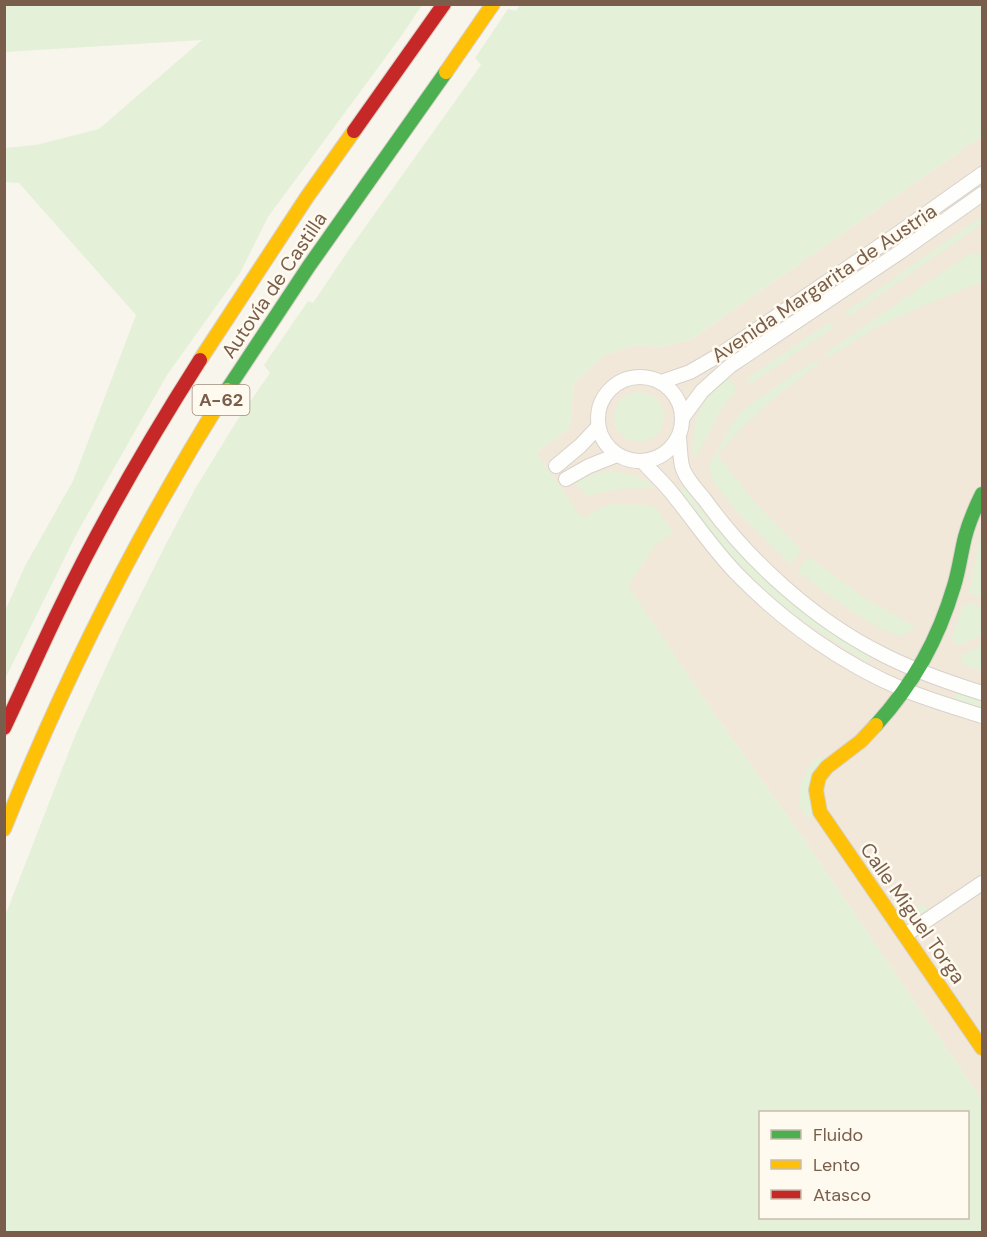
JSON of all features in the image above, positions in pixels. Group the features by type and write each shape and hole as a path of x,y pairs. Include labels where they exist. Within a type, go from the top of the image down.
{"main road":[{"name":"Autovía de Castilla","path":"4,728 61,606 119,496 173,403 307,197 444,4"},
{"name":"Autovía de Castilla","path":"4,829 92,632 152,517 203,428 335,228 493,4"},
{"path":"905,690 919,672 934,640 954,586 966,534 982,494"},
{"name":"Calle Miguel Torga","path":"905,690 860,742 819,777 816,797 820,812 982,1048"}],"street":[{"name":"Avenida Margarita de Austria","path":"661,382 690,372 722,354 982,174"},
{"name":"Avenida Margarita de Austria","path":"683,417 702,391 730,366 982,194"},
{"path":"679,438 664,455 643,462 617,455 608,447 598,427 598,411 604,396 615,385 630,378 646,377 661,382 672,391 680,403 683,417 679,438 682,467 720,521 780,583 820,615 879,653 919,672 982,693"},
{"path":"556,466 598,427"},
{"path":"566,479 589,466 617,455"},
{"path":"643,462 736,573 766,602 841,657 868,673 905,690 982,716"},
{"path":"905,936 982,883"}],"shaded area":[{"path":"982,136 982,1100 536,453 570,428 574,384 604,355 636,345 660,347 692,339"}],"green space":[{"path":"5,4 422,5 268,217 240,273 167,375 77,533 5,679 5,611 25,566 73,481 136,315 19,183 5,182 5,148 36,145 99,129 202,40 5,52"},
{"path":"520,5 982,5 982,136 692,339 660,347 636,345 604,355 574,384 570,428 536,453 583,519 598,509 612,504 650,505 655,507 674,533 656,544 628,586 982,1100 982,1232 5,1232 5,916 75,736 122,632 195,489 238,419 270,373 264,365 308,301 313,303 481,65 475,58 508,9 516,11"},
{"path":"982,216 982,224 850,316 846,315 847,311"},
{"path":"969,254 982,255 982,282 915,309 874,329 827,358 825,353"},
{"path":"828,323 833,324 834,327 752,383 748,382 749,377"},
{"path":"817,359 820,363 754,417 718,455 754,502 802,550 791,565 737,512 713,481 709,471 710,464 740,413"},
{"path":"728,376 735,386 735,393 725,403 697,455 693,456 696,420 704,403"},
{"path":"639,392 657,399 664,417 657,435 639,442 621,435 614,417 621,399"},
{"path":"608,471 634,475 656,488 630,488 589,496 575,483 593,474"},
{"path":"685,487 721,535 750,565 804,611 872,655 868,662 795,614 745,572 716,540 678,491"},
{"path":"982,528 982,598 969,591"},
{"path":"809,557 871,602 915,626 900,635 891,633 864,619 797,571"},
{"path":"969,603 982,607 982,635 958,646 951,639 963,605"},
{"path":"982,645 982,671 962,664 963,654"},
{"path":"956,693 982,701 982,708 954,699"},
{"path":"817,757 823,762 813,817 809,818 803,812 799,796 807,770"},
{"path":"896,903 910,907 924,904 928,912 909,914 893,905"}],"traffic: fast":[{"path":"227,390 309,266 446,72"},
{"path":"876,725 913,677 932,643 948,606 967,531 982,494"}],"traffic: slow":[{"path":"446,72 493,4"},
{"path":"200,360 307,197 354,131"},
{"path":"4,829 78,660 134,550 227,390"},
{"path":"876,725 861,741 827,767 819,777 816,790 820,812 982,1048"}],"traffic: jam":[{"path":"354,131 444,4"},
{"path":"4,728 53,623 109,513 200,360"}]}
